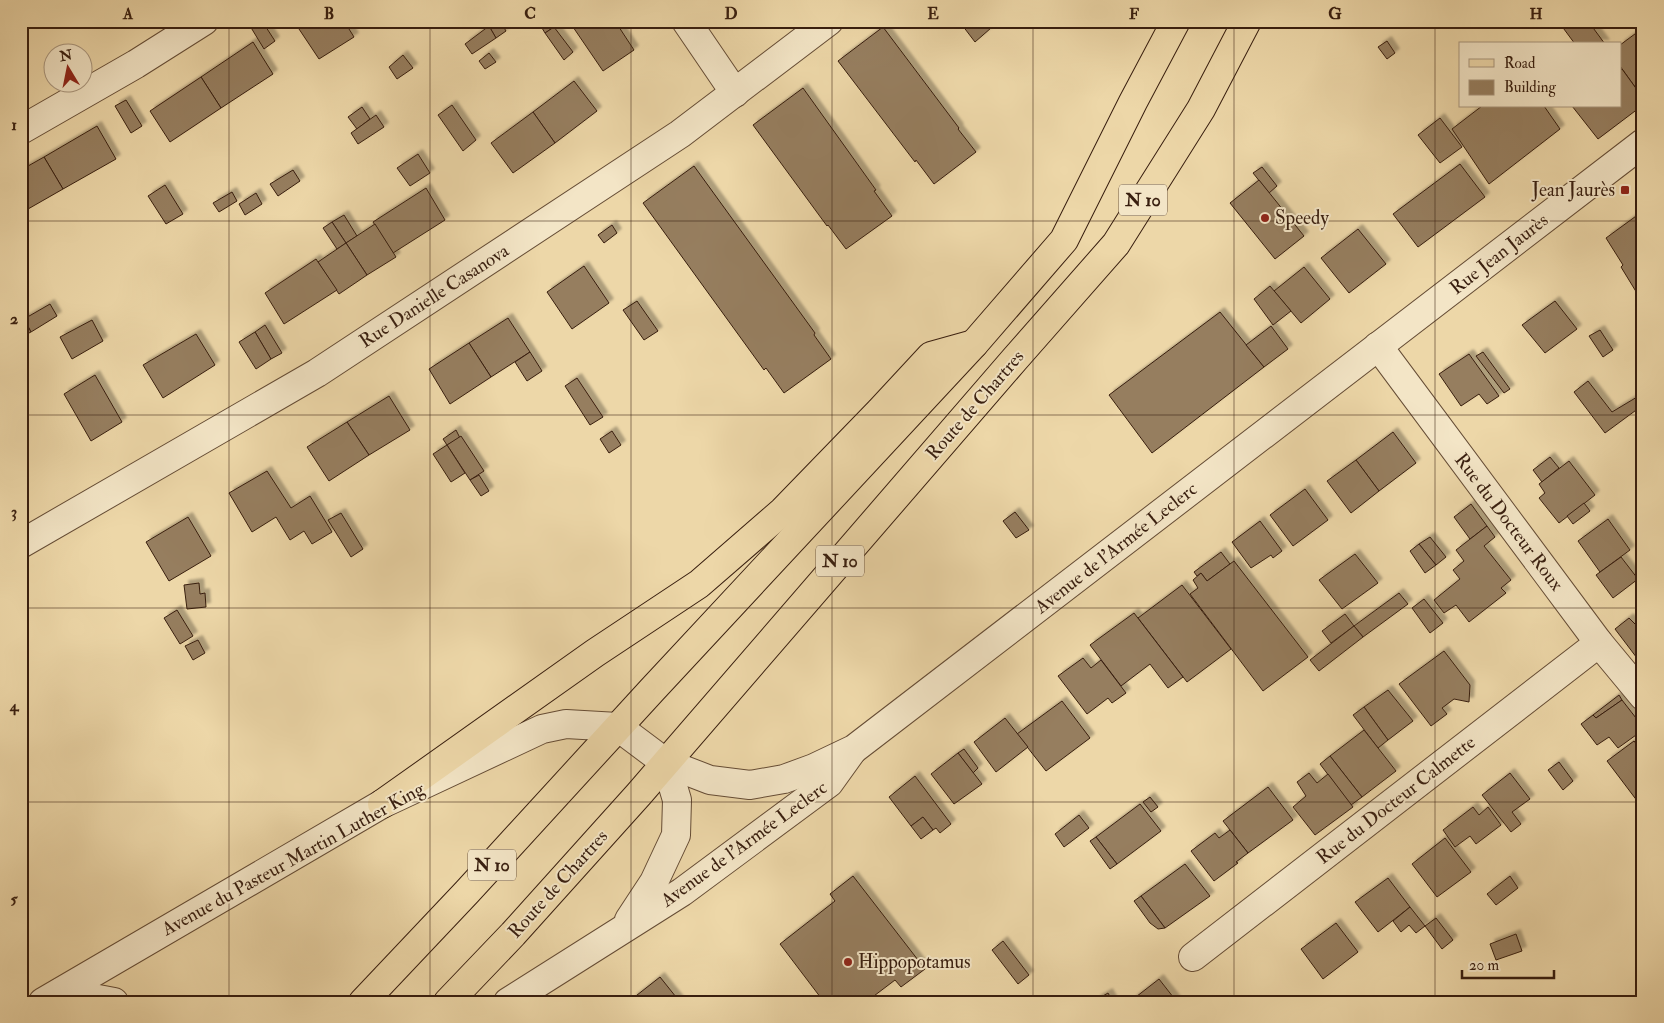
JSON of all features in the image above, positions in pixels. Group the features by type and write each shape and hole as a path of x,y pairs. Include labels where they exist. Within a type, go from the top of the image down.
{"main road":[{"name":"N 10","path":"363,1002 468,892 618,727 974,344 1064,240 1132,102 1176,21"},
{"name":"Route de Chartres","path":"448,1002 513,934 666,763 1116,244 1201,109 1247,21"},
{"path":"382,804 595,653 699,584 783,511 931,356 974,344"}],"street":[{"path":"21,130 136,64 204,21"},
{"path":"686,21 734,93"},
{"name":"Rue Danielle Casanova","path":"21,544 318,374 680,134 829,21"},
{"name":"Rue Jean Jaurès","path":"1378,346 1643,144"},
{"name":"Avenue de l'Armée Leclerc","path":"666,763 710,780 750,785 784,779 814,768 854,749 1378,346"},
{"name":"Rue du Docteur Roux","path":"1378,346 1599,643 1643,696"},
{"name":"Rue du Docteur Calmette","path":"1194,957 1599,643"},
{"name":"Avenue du Pasteur Martin Luther King","path":"52,997 382,804 542,729 566,724 618,727"},
{"path":"618,727 666,763"},
{"name":"Avenue de l'Armée Leclerc","path":"508,1002 682,892 828,784 854,749"},
{"name":"Avenue de l'Armée Leclerc","path":"624,928 654,882 676,835 677,800 666,763"},
{"path":"539,1002 546,995 555,972"},
{"name":"Avenue du Pasteur Martin Luther King","path":"52,997 114,1002"}],"building":[{"path":"247,21 262,21 275,41 264,49"},
{"path":"304,21 344,21 354,37 319,59 297,26"},
{"path":"486,21 500,21 506,31 496,38"},
{"path":"549,21 554,27 545,33 539,23"},
{"path":"581,21 615,21 634,50 603,71 573,27"},
{"path":"959,21 999,21 975,42"},
{"path":"1558,21 1588,21 1604,42 1574,42"},
{"path":"489,26 496,38 472,54 465,44"},
{"path":"554,27 573,52 564,60 545,33"},
{"path":"883,27 976,152 934,184 838,61"},
{"path":"1643,28 1643,98 1622,69 1622,44"},
{"path":"1387,41 1395,53 1387,59 1378,47"},
{"path":"253,42 273,74 221,108 201,77"},
{"path":"489,53 496,62 485,69 479,61"},
{"path":"403,55 413,68 397,79 389,67"},
{"path":"1622,69 1643,98 1643,105 1598,139 1574,108 1622,108"},
{"path":"201,77 221,108 170,142 150,111"},
{"path":"574,81 597,111 555,143 533,112"},
{"path":"803,88 876,190 874,191 892,216 846,249 753,125"},
{"path":"126,100 142,126 131,133 115,106"},
{"path":"452,105 476,140 463,151 438,115"},
{"path":"362,107 370,119 357,129 348,117"},
{"path":"1479,108 1545,108 1560,129 1489,184 1452,129"},
{"path":"533,112 555,143 513,173 491,143"},
{"path":"376,115 384,127 358,144 351,133"},
{"path":"1440,118 1462,147 1440,163 1418,135"},
{"path":"97,126 116,159 63,189 44,157"},
{"path":"418,154 430,173 410,186 397,168"},
{"path":"44,157 63,189 21,213 21,170"},
{"path":"1460,164 1485,197 1418,247 1393,214"},
{"path":"694,166 815,333 814,335 831,359 784,393 766,368 764,370 643,203"},
{"path":"1262,167 1277,186 1269,193 1253,173"},
{"path":"293,170 300,181 278,196 270,184"},
{"path":"1259,180 1304,236 1275,259 1230,203"},
{"path":"165,185 183,214 166,224 148,196"},
{"path":"426,188 445,220 393,253 373,222"},
{"path":"232,192 237,201 219,212 213,203"},
{"path":"256,193 262,204 245,215 239,204"},
{"path":"1643,211 1643,303 1606,238"},
{"path":"344,215 357,236 346,243 332,222"},
{"path":"332,222 346,243 337,249 323,228"},
{"path":"375,224 396,257 367,275 346,243"},
{"path":"612,225 617,233 604,243 598,235"},
{"path":"1358,229 1386,264 1349,293 1321,258"},
{"path":"346,243 367,275 339,294 318,262"},
{"path":"316,259 337,290 284,324 265,293"},
{"path":"584,266 609,303 572,329 547,292"},
{"path":"1304,267 1330,299 1301,323 1274,291"},
{"path":"1270,286 1291,311 1273,325 1254,299"},
{"path":"637,301 658,331 644,340 623,310"},
{"path":"1555,301 1577,329 1545,353 1522,325"},
{"path":"50,304 57,316 31,332 24,319"},
{"path":"1220,312 1264,367 1152,453 1109,395"},
{"path":"21,313 31,332 21,337"},
{"path":"508,318 530,352 491,377 469,343"},
{"path":"92,320 103,341 72,359 60,337"},
{"path":"265,325 282,353 271,359 255,332"},
{"path":"1271,326 1288,349 1264,367 1246,345"},
{"path":"1600,330 1613,350 1603,357 1589,336"},
{"path":"255,332 271,359 256,369 239,342"},
{"path":"196,334 215,365 163,398 143,365"},
{"path":"469,343 491,377 450,404 429,369"},
{"path":"530,352 542,371 527,381 515,362"},
{"path":"1483,352 1510,389 1504,393 1476,356"},
{"path":"1469,354 1499,396 1487,404 1479,394 1461,406 1439,374"},
{"path":"95,375 122,422 91,441 64,394"},
{"path":"577,378 603,417 590,425 565,386"},
{"path":"1588,381 1612,412 1642,394 1643,405 1605,433 1574,392"},
{"path":"389,396 410,430 369,455 347,422"},
{"path":"347,422 369,455 329,481 307,447"},
{"path":"456,430 460,438 447,445 443,439"},
{"path":"612,431 621,445 609,453 600,439"},
{"path":"1393,432 1416,463 1379,491 1356,460"},
{"path":"461,436 484,471 470,480 447,445"},
{"path":"447,445 465,473 451,482 433,454"},
{"path":"1550,457 1559,468 1542,482 1533,470"},
{"path":"1356,460 1379,491 1351,513 1327,481"},
{"path":"1569,461 1595,495 1559,523 1539,498 1545,493 1539,484"},
{"path":"267,471 291,508 310,496 332,532 312,544 304,531 290,540 276,517 252,532 229,493"},
{"path":"479,475 489,491 481,496 470,480"},
{"path":"1305,489 1328,520 1293,546 1270,515"},
{"path":"1584,503 1590,511 1573,524 1567,516"},
{"path":"1471,504 1487,526 1470,539 1454,517"},
{"path":"1015,512 1029,530 1016,538 1003,521"},
{"path":"341,513 363,549 351,557 328,520"},
{"path":"188,517 211,556 169,581 146,542"},
{"path":"1608,519 1630,550 1600,572 1578,541"},
{"path":"1260,521 1282,551 1273,558 1271,555 1251,568 1232,542"},
{"path":"1487,526 1495,537 1484,546 1511,580 1501,588 1506,593 1469,622 1456,605 1444,613 1434,600 1460,579 1453,570 1464,561 1456,550"},
{"path":"1430,537 1446,557 1436,565 1419,544"},
{"path":"1419,544 1436,565 1425,573 1410,551"},
{"path":"1221,552 1230,564 1207,581 1201,573 1197,576 1194,572"},
{"path":"1355,554 1378,583 1342,609 1319,580"},
{"path":"1621,557 1638,579 1613,598 1596,575"},
{"path":"1234,561 1308,657 1263,691 1190,594 1198,588 1193,580 1201,573 1207,581"},
{"path":"199,583 200,594 205,593 206,607 187,609 184,585"},
{"path":"1182,585 1231,649 1187,682 1138,618"},
{"path":"1399,593 1408,604 1363,637 1354,626"},
{"path":"1424,599 1443,623 1430,633 1412,608"},
{"path":"177,610 193,636 180,644 164,618"},
{"path":"1134,613 1183,677 1168,688 1150,664 1121,686 1090,645"},
{"path":"1345,614 1354,626 1331,643 1322,631"},
{"path":"1629,618 1636,625 1643,620 1643,666 1615,629"},
{"path":"1354,626 1363,637 1319,671 1310,660"},
{"path":"198,640 205,653 193,660 185,646"},
{"path":"1444,651 1470,685 1469,702 1454,699 1442,708 1447,714 1431,726 1399,684"},
{"path":"1083,658 1091,668 1101,660 1126,693 1112,703 1108,698 1087,714 1058,676"},
{"path":"1388,690 1413,721 1388,740 1364,707"},
{"path":"1619,695 1622,700 1596,718 1593,715"},
{"path":"1622,700 1643,727 1643,730 1618,748 1609,737 1597,745 1581,724 1593,715 1596,718"},
{"path":"1062,701 1090,738 1046,771 1017,734"},
{"path":"1364,707 1388,740 1378,748 1353,715"},
{"path":"1005,718 1028,747 996,772 974,742"},
{"path":"1364,730 1396,771 1362,797 1330,756"},
{"path":"1634,741 1643,752 1643,799 1638,802 1607,761"},
{"path":"964,749 978,768 973,773 958,753"},
{"path":"958,753 982,784 954,804 931,774"},
{"path":"1330,756 1362,797 1351,805 1320,764"},
{"path":"1559,762 1573,781 1563,790 1548,770"},
{"path":"1309,773 1317,783 1328,774 1353,807 1315,835 1293,807 1306,796 1297,782"},
{"path":"1510,773 1530,799 1512,812 1521,824 1511,832 1482,795"},
{"path":"915,776 951,824 940,833 936,828 933,830 923,817 911,826 889,797"},
{"path":"1268,787 1293,820 1248,853 1223,821"},
{"path":"1150,797 1158,807 1151,812 1143,802"},
{"path":"1140,804 1161,831 1117,864 1096,837"},
{"path":"1473,807 1479,815 1488,807 1501,825 1476,844 1470,836 1455,847 1443,830"},
{"path":"1079,815 1089,828 1064,847 1055,834"},
{"path":"923,817 933,830 921,839 911,826"},
{"path":"1230,830 1248,853 1214,881 1191,851 1215,833 1219,838"},
{"path":"1096,837 1117,864 1110,869 1090,841"},
{"path":"1445,838 1471,872 1437,897 1412,864"},
{"path":"1185,864 1210,896 1165,928 1141,896"},
{"path":"853,876 925,969 901,987 895,980 866,1002 824,1002 780,944 835,901 830,894"},
{"path":"1510,876 1518,888 1496,905 1487,894"},
{"path":"1388,878 1410,907 1378,932 1355,902"},
{"path":"1141,896 1165,928 1158,929 1150,923 1134,901"},
{"path":"1410,907 1425,926 1416,933 1409,925 1401,932 1393,921"},
{"path":"1436,918 1453,940 1442,949 1425,926"},
{"path":"1336,923 1358,952 1323,979 1301,949"},
{"path":"1516,934 1522,951 1496,960 1490,944"},
{"path":"1003,941 1029,975 1018,984 992,950"},
{"path":"660,977 680,1002 634,1002 632,999"},
{"path":"1159,979 1177,1002 1134,1002 1132,1000"},
{"path":"1108,993 1113,1002 1098,1002 1096,1000"}],"place":[{"name":"Jean Jaurès","path":"1625,190"},
{"name":"Speedy","path":"1265,218"},
{"name":"Hippopotamus","path":"848,962"}]}
